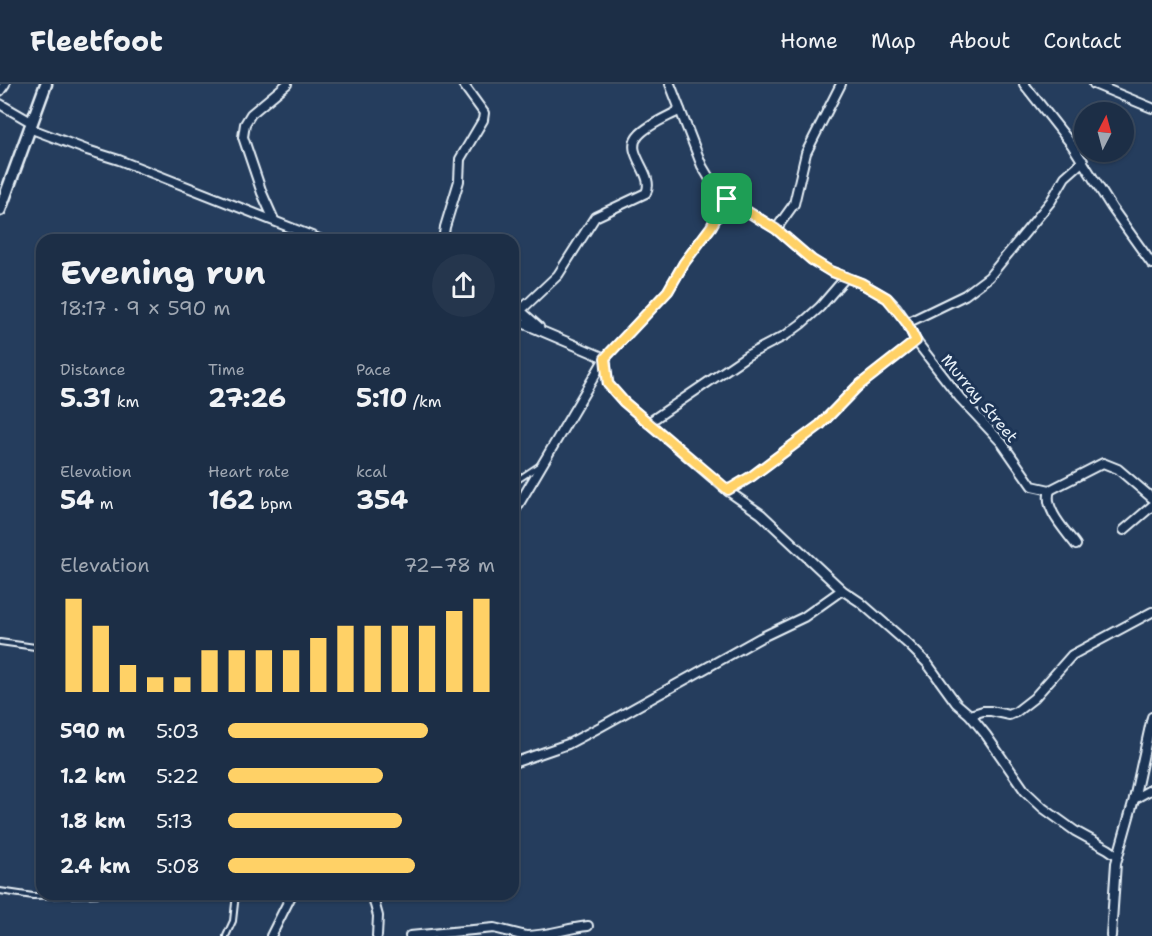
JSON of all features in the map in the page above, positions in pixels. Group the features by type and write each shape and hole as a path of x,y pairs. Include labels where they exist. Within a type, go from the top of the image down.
{"street":[{"path":"0,91 5,84"},
{"path":"0,210 46,84"},
{"path":"274,220 262,194 243,137 244,124 251,114 287,84"},
{"path":"444,234 459,181 460,159 483,120 484,113 463,84"},
{"name":"Murray Street","path":"670,84 702,166 711,181 727,199 776,229 812,260 830,271 876,290 887,298 907,323 916,341 960,398 1002,443 1028,481 1037,488 1050,490"},
{"path":"776,229 794,204 806,153 841,84"},
{"path":"1024,84 1074,148"},
{"path":"1094,84 1152,108"},
{"path":"0,104 30,125 87,150 119,160 308,234"},
{"path":"542,330 520,310 558,275 595,218 646,193 648,185 633,148 635,141 643,131 680,110"},
{"path":"907,323 965,295 989,277 1051,201 1065,177 1082,162"},
{"path":"1084,162 1112,208 1152,264"},
{"path":"519,504 605,358 668,291 727,199"},
{"path":"648,423 748,355 786,335 801,324 820,307 846,277"},
{"path":"519,320 605,358"},
{"path":"728,490 752,476 820,425 857,387 916,341"},
{"path":"605,358 608,384 624,402 728,490 761,514 842,590 915,650 956,703 970,716 1017,777 1025,791 1059,821 1118,856"},
{"path":"1076,545 1050,508 1047,497 1050,490 1103,463 1118,469 1152,498"},
{"path":"1124,530 1152,506"},
{"path":"519,761 568,744 760,638 804,617 842,590"},
{"path":"970,716 991,711 1009,715 1016,712 1034,698 1072,655 1152,612"},
{"path":"1111,936 1113,890 1118,856 1134,799 1152,717"},
{"path":"1134,799 1152,789"},
{"path":"271,936 289,900"},
{"path":"374,900 378,916 377,936"},
{"path":"410,936 494,928 526,936 566,934 573,928 588,926"}],"lane":[{"path":"519,479 541,465"},
{"path":"0,642 36,647"},
{"path":"0,891 36,896"},
{"path":"226,936 233,921 235,900"}],"route":[{"path":"727,199 776,229 812,260 830,271 876,290 887,298 907,323 916,341 857,387 820,425 752,476 728,490 624,402 608,384 605,375 605,358 668,291 727,199"}]}
